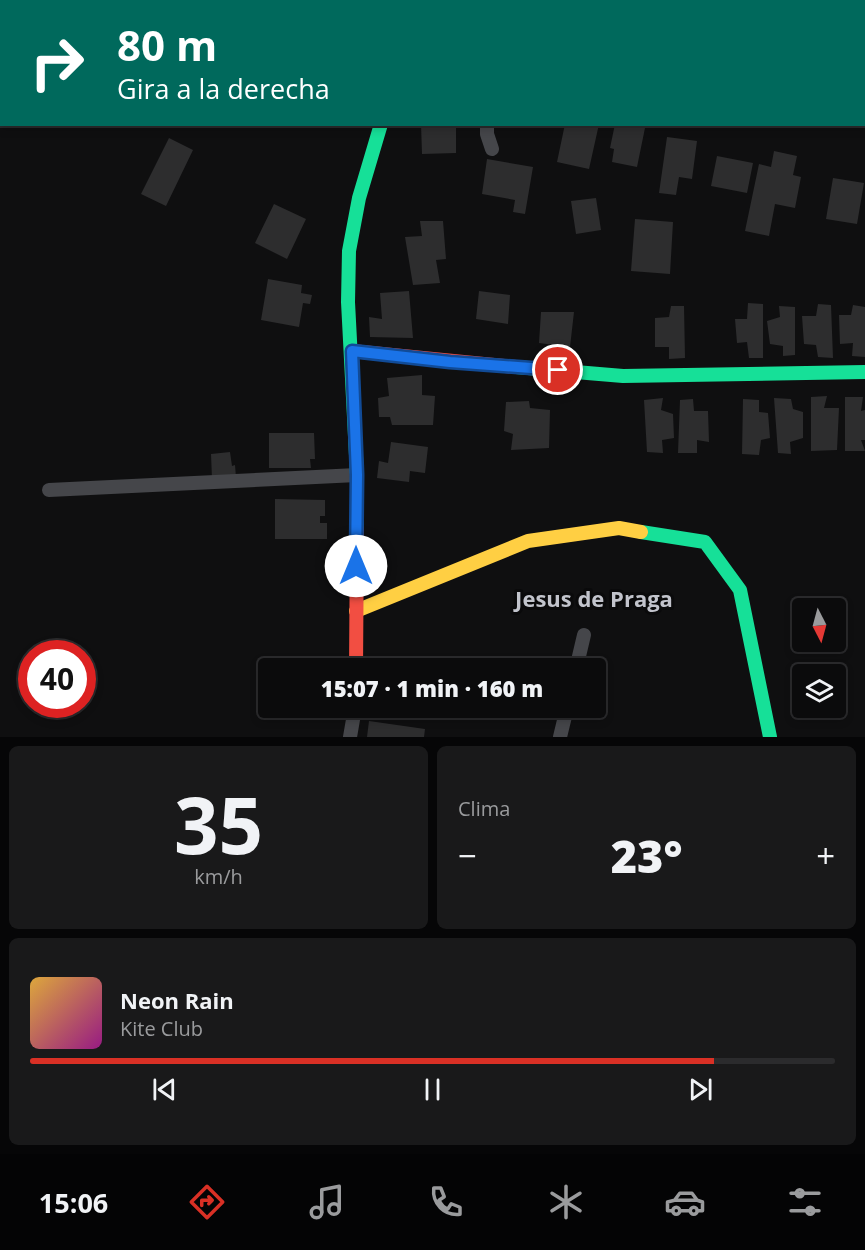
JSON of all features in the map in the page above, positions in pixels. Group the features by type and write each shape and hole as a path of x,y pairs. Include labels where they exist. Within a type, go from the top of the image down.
{"main road":[{"path":"356,658 357,475 348,302 349,250 359,198 380,126"},
{"path":"352,351 450,362 623,376 865,372"},
{"path":"356,611 528,541 619,528 705,542 740,590 770,737"}],"street":[{"path":"487,126 492,149"},
{"path":"49,490 357,475"},
{"path":"579,658 584,635"},
{"path":"350,737 353,718"},
{"path":"560,737 565,718"}],"building":[{"path":"421,126 456,126 456,153 422,154"},
{"path":"565,126 599,126 589,169 557,162"},
{"path":"615,126 645,128 637,167 612,162 614,149 610,148"},
{"path":"667,137 697,141 692,179 679,177 676,195 659,193"},
{"path":"169,138 193,150 166,206 141,194"},
{"path":"774,151 797,156 793,175 801,177 795,208 775,204 769,236 745,231 759,164 771,167"},
{"path":"717,156 753,163 747,193 711,186"},
{"path":"487,159 533,167 525,214 513,212 515,200 482,194"},
{"path":"833,178 864,183 857,224 826,219"},
{"path":"596,198 601,230 576,234 571,201"},
{"path":"274,204 306,219 287,259 255,243"},
{"path":"635,219 673,222 670,274 631,271"},
{"path":"420,221 443,221 446,259 436,260 440,283 413,285 405,237 422,236"},
{"path":"268,279 302,285 301,293 312,295 310,304 303,303 299,327 261,320"},
{"path":"409,291 413,338 370,337 369,317 382,319 380,293"},
{"path":"479,291 510,295 508,324 476,319"},
{"path":"748,303 763,304 763,358 749,358 747,342 737,343 735,319 747,319"},
{"path":"818,304 831,305 833,358 818,357 816,345 804,344 802,316 816,316"},
{"path":"853,305 865,307 865,357 852,356 853,343 840,344 839,315 851,315"},
{"path":"671,306 684,306 685,358 669,359 669,347 655,347 655,318 669,317"},
{"path":"779,306 795,307 795,355 783,356 783,346 770,344 767,321 780,317"},
{"path":"541,312 574,312 570,347 539,343"},
{"path":"422,375 422,395 435,396 433,425 392,425 390,417 379,417 378,398 389,396 387,378"},
{"path":"827,396 824,408 839,408 837,450 811,451 811,397"},
{"path":"845,397 863,397 861,411 865,410 865,440 861,440 865,451 845,451"},
{"path":"663,398 661,410 673,414 674,438 662,440 663,453 647,452 644,400"},
{"path":"774,398 791,399 793,409 803,412 803,438 790,442 791,454 778,453"},
{"path":"693,399 694,411 708,411 709,442 697,440 697,453 678,453 680,400"},
{"path":"743,399 759,400 759,412 768,413 770,438 761,440 759,455 742,454"},
{"path":"529,401 530,408 550,410 549,448 511,450 513,434 504,431 506,402"},
{"path":"269,433 314,433 315,459 310,459 311,468 269,468"},
{"path":"391,442 428,447 425,473 410,471 409,482 377,478 379,461 388,463"},
{"path":"230,452 232,466 235,465 236,477 212,479 211,454"},
{"path":"275,499 325,500 325,516 320,516 320,523 327,523 327,539 275,539"},
{"path":"369,721 425,729 424,737 367,737"}],"traffic: fast":[{"path":"357,528 357,475 348,302 349,251 359,198 380,126"},
{"path":"516,367 623,376 865,372"},
{"path":"641,532 705,542 740,590 770,737"}],"traffic: slow":[{"path":"356,611 528,541 619,528 641,532"}],"traffic: jam":[{"path":"352,351 516,367"},
{"path":"356,658 357,528"}],"district":[{"name":"Jesus de Praga","path":"594,599"}],"route":[{"path":"356,566 357,475 352,351 450,362 558,370"}]}
